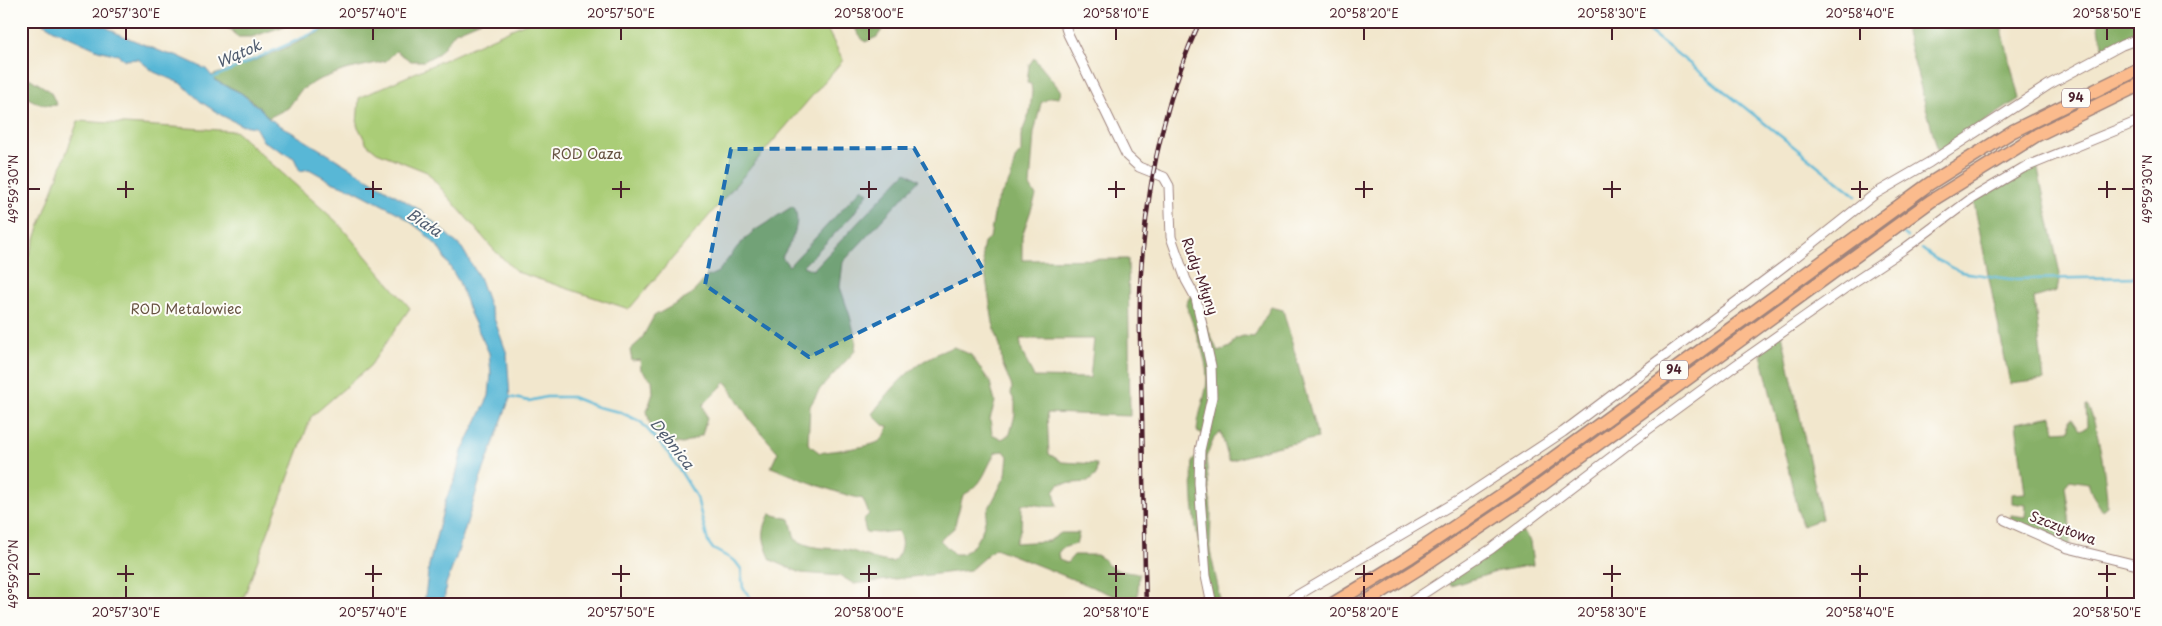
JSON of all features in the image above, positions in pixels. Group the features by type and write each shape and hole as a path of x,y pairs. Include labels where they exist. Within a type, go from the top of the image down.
{"main road":[{"name":"94","path":"1331,605 1408,558 1515,486 1929,184 2013,131 2107,83 2141,68"},
{"name":"94","path":"1361,605 1426,564 1525,497 1931,201 2037,135 2141,84"}],"street":[{"name":"Rudy-Młyny","path":"1067,21 1066,28 1068,34 1127,156 1139,167 1164,177 1169,186 1171,237 1186,280 1196,298 1211,366 1212,397 1200,450 1199,482 1206,576 1212,605"},
{"path":"1281,605 1458,501 1563,432 1781,269 1875,194 1930,162 2050,84 2115,48 2141,38"},
{"path":"1406,605 1491,549 1697,393 1848,286 1904,249 1971,199 2023,168 2141,120"},
{"name":"Szczytowa","path":"2005,520 2068,548 2141,566"}],"highlighted area":[{"path":"914,148 984,271 809,357 705,285 731,149"}],"green space":[{"path":"208,21 299,21 252,37 237,37 232,30"},
{"path":"341,21 481,21 455,32 439,53 424,61 411,61 396,51 386,61 345,70 318,80 301,90 288,108 268,118 246,96 220,83 211,76 277,52"},
{"name":"ROD Oaza","path":"530,21 820,21 825,25 843,60 629,309 517,272 494,250 427,172 377,152 367,144 357,125 359,98"},
{"path":"852,21 888,21 877,37 865,42 858,34"},
{"path":"1903,21 2000,21 2019,99 1938,152"},
{"path":"2098,21 2141,21 2141,34 2103,51"},
{"path":"1034,58 1061,91 1059,98 1051,97 1041,103 1034,133 1030,186 1036,196 1022,236 1022,260 1128,259 1130,416 1047,413 1049,454 1062,462 1097,464 1096,475 1088,482 1059,484 1054,491 1057,506 1022,504 1021,528 1015,543 1049,541 1061,533 1079,533 1076,544 1062,548 1058,553 1059,560 1067,563 1074,555 1097,555 1105,560 1106,564 1119,571 1139,574 1137,605 995,548 970,570 854,584 841,576 801,573 771,560 764,537 765,527 770,514 790,519 795,539 810,546 847,550 882,561 893,562 900,551 901,540 898,531 866,532 863,520 869,514 863,499 828,489 771,467 778,452 750,420 726,382 703,405 707,418 702,435 683,444 667,442 650,424 647,411 653,393 652,380 641,370 640,360 632,361 630,350 641,340 654,316 690,296 707,277 718,272 738,246 754,231 793,206 797,219 795,232 782,257 789,266 862,188 868,193 852,216 803,266 813,270 906,172 919,180 843,262 840,287 856,340 855,351 820,389 810,406 808,444 820,453 861,447 881,440 886,434 888,426 883,425 872,414 898,382 908,373 929,358 954,347 971,355 990,382 995,402 990,419 992,434 1002,439 1010,434 1015,415 1015,402 1011,394 1012,387 1002,363 1000,346 993,323 982,253 984,243 990,238 996,203 1010,180 1015,159 1021,152 1021,135 1030,112 1032,91 1031,84 1027,83 1029,65","holes":["1020,339 1094,339 1090,378 1034,377 1022,352","1004,451 1008,456 1006,475 988,510 982,531 974,545 962,554 954,554 940,540 954,528 963,495 980,482 996,452"]},
{"path":"21,73 50,91 57,105 38,103 21,93"},
{"name":"ROD Metalowiec","path":"78,121 235,131 337,222 410,308 370,366 311,417 241,605 21,605 21,277"},
{"path":"2141,121 2141,150 2135,147 2136,134"},
{"path":"2037,165 2060,274 2057,291 2034,298 2044,380 2010,384 1973,198"},
{"path":"1192,293 1218,352 1230,347 1235,339 1243,336 1254,337 1271,307 1283,310 1318,438 1275,447 1229,461 1221,432 1215,436 1206,457 1211,512 1210,551 1220,605 1213,605 1200,551 1194,515 1193,460 1199,455 1203,434 1197,431 1205,393 1207,371 1203,352 1186,304"},
{"path":"1782,334 1822,519 1802,526 1760,350"},
{"path":"2086,405 2090,411 2098,437 2106,485 2107,506 2102,510 2092,494 2088,483 2070,480 2065,486 2070,526 2069,550 2010,523 2011,515 2025,517 2026,505 2012,503 2012,494 2025,493 2016,423 2052,416 2055,431 2070,430 2070,419 2072,418 2080,430 2087,427"},
{"path":"1519,528 1530,542 1533,565 1499,571 1451,586 1446,580"}],"water":[{"name":"Biała","path":"40,21 91,23 167,54 176,55 206,69 216,81 241,93 262,110 268,118 420,210 462,248 479,277 507,354 510,398 480,480 446,584 444,605 424,605 429,565 446,499 455,479 462,451 489,396 491,374 489,353 470,313 459,282 438,247 421,230 400,214 309,169 300,171 294,158 263,141 255,127 241,125 221,115 201,102 182,84 154,72 138,59 125,60 118,55 98,50 54,30"}],"waterway":[{"name":"Wątok","path":"212,78 341,21"},
{"path":"1636,21 1856,196"},
{"path":"1904,234 1908,237"},
{"path":"1922,249 1934,258 1961,272 2010,279 2141,277"},
{"name":"Dębnica","path":"509,397 529,401 546,397 572,397 597,407 620,412 641,422 668,453 681,472 697,498 708,542 713,549 735,561 741,569 743,588 756,605"}],"railway":[{"path":"1146,605 1140,332 1141,269 1155,161 1169,104 1188,48 1200,21"}]}
